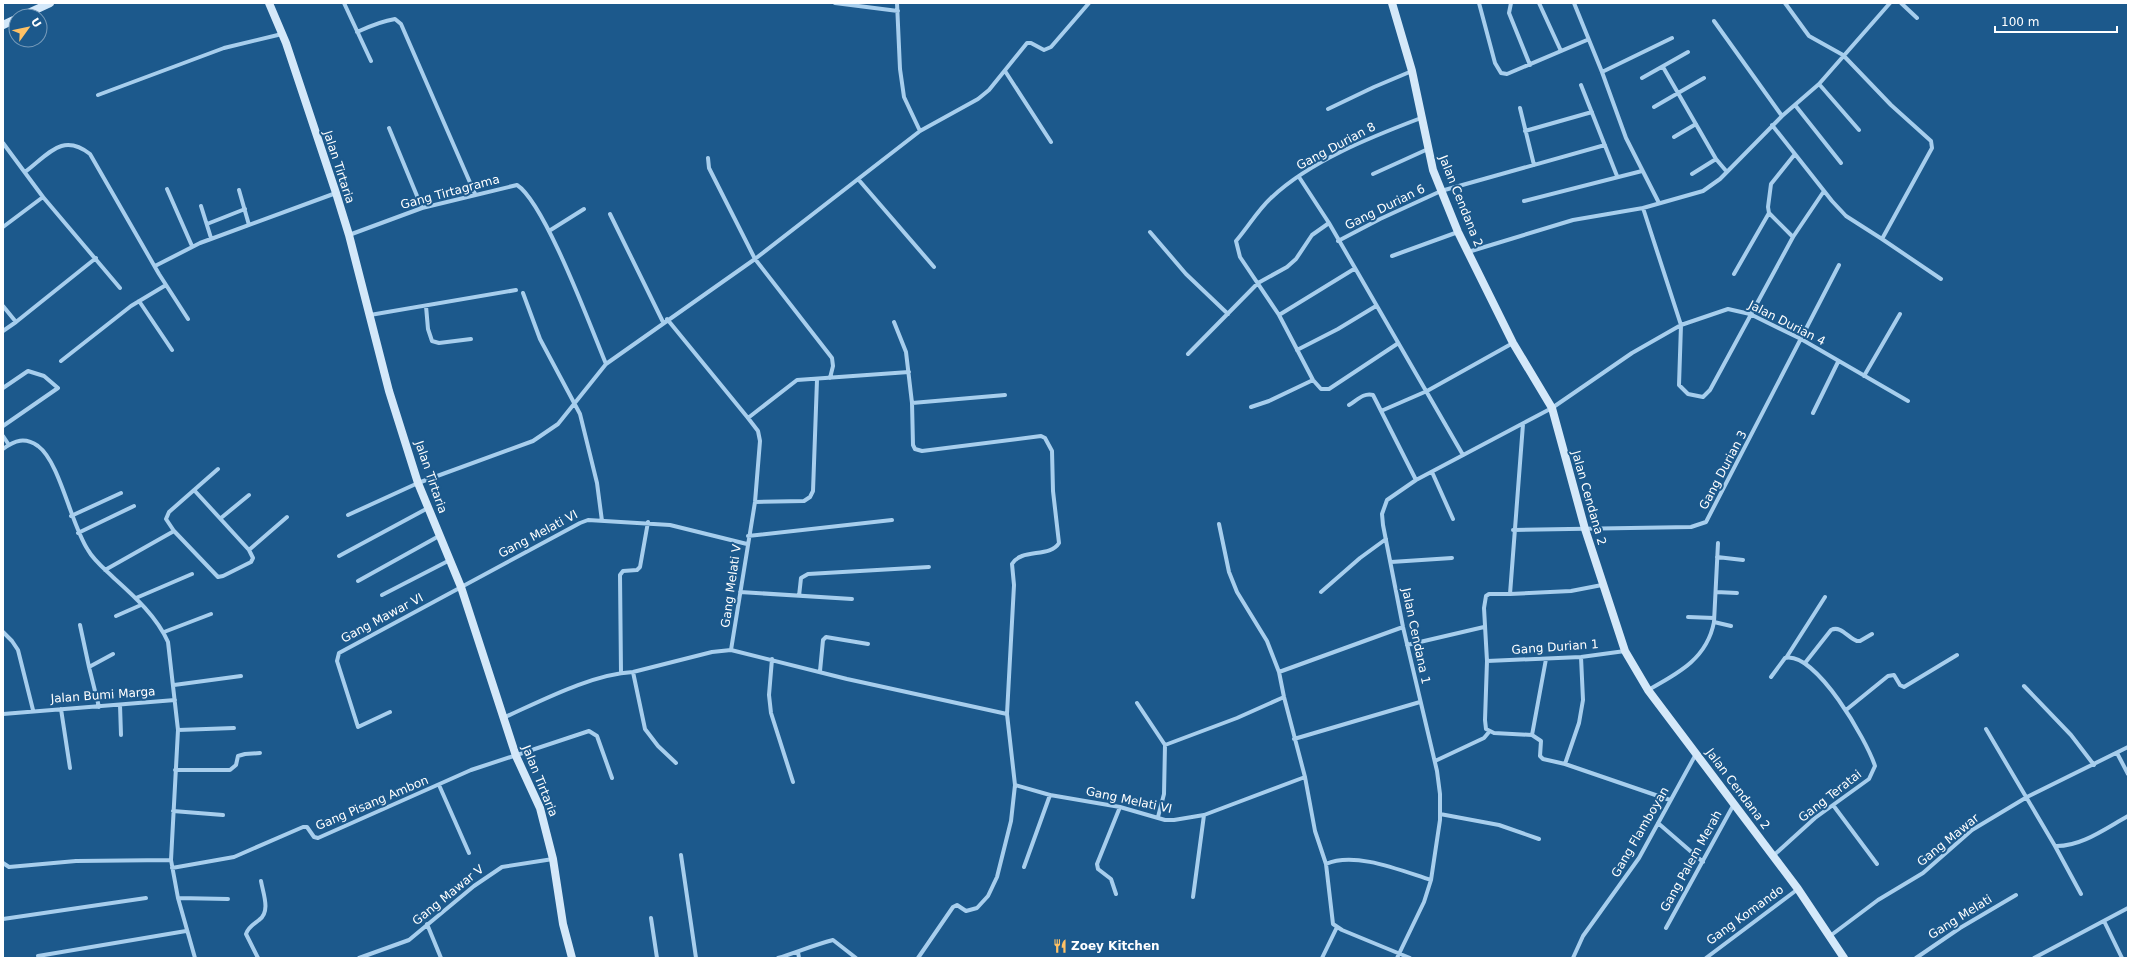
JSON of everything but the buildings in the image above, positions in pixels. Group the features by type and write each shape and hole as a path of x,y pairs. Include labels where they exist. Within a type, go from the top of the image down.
{"street":[{"path":"39,8 50,3"},
{"name":"Jalan Tirtaria","path":"269,3 282,34 336,193 349,235 388,391 418,483 461,587 516,756 540,808 553,859 563,924 572,958"},
{"path":"344,3 371,61"},
{"path":"835,3 898,11"},
{"path":"897,3 900,69 904,97 920,131"},
{"name":"Jalan Cendana 2","path":"1392,3 1412,71 1432,170 1458,232 1513,343 1552,408 1602,585 1625,651 1648,690 1798,889 1844,958"},
{"path":"1479,3 1497,69 1501,73 1507,74 1587,40"},
{"path":"1511,3 1509,13 1530,65"},
{"path":"1539,3 1561,51"},
{"path":"1574,3 1587,40 1602,72 1626,138 1659,203"},
{"path":"1785,3 1809,36 1843,55 1891,105 1928,137 1932,144 1916,178 1882,239"},
{"path":"1468,252 1573,220 1643,208 1704,192 1727,172 1772,125 1819,84 1890,3"},
{"path":"1901,3 1917,18"},
{"path":"348,515 418,483 533,441 558,424 606,364 667,319 755,259 920,131 978,99 1005,71 1027,43 1031,43 1044,50 1051,47 1086,4"},
{"path":"357,32 375,24 390,20 395,20 401,24 475,194"},
{"path":"1714,21 1782,116"},
{"path":"98,95 224,48 282,34"},
{"path":"1602,72 1672,38"},
{"path":"1642,78 1688,52"},
{"path":"1663,67 1716,159 1727,172"},
{"path":"1005,71 1051,142"},
{"path":"1328,109 1374,86 1412,71"},
{"path":"1654,107 1704,78"},
{"path":"1819,84 1859,130"},
{"path":"1581,85 1617,176"},
{"path":"1795,105 1841,163"},
{"path":"1520,108 1534,165"},
{"path":"1525,131 1592,112"},
{"name":"Gang Durian 8","path":"1258,283 1240,257 1236,241 1271,198 1311,168 1382,133 1422,118"},
{"path":"1674,137 1696,124"},
{"path":"1772,125 1824,191 1846,216 1941,279"},
{"path":"389,128 422,208"},
{"path":"3,142 43,196 120,288"},
{"path":"25,172 60,145 79,146 90,154 166,285 188,319"},
{"name":"Gang Durian 6","path":"1338,241 1380,219 1441,191 1605,145"},
{"path":"1373,174 1428,149"},
{"path":"1793,237 1769,213 1768,207 1771,184 1795,154"},
{"path":"708,158 709,168 755,259 832,358 833,366 830,378"},
{"path":"1692,174 1716,159"},
{"path":"1524,201 1617,176 1642,171"},
{"path":"1299,177 1328,223 1397,344 1427,391 1462,455"},
{"path":"858,179 934,267"},
{"name":"Gang Tirtagrama","path":"349,235 422,208 517,185 524,190 549,231"},
{"path":"167,189 192,246"},
{"path":"239,190 249,225"},
{"path":"1643,208 1681,325 1679,385 1688,394 1703,397 1710,390 1793,237 1824,191"},
{"path":"155,266 192,246 211,238 336,193"},
{"path":"3,227 43,196"},
{"path":"200,206 211,238"},
{"path":"206,224 245,209"},
{"path":"584,209 549,231 606,364"},
{"path":"1734,274 1769,213"},
{"path":"610,214 663,322"},
{"path":"1188,354 1258,283 1287,267 1296,259 1312,235 1328,223"},
{"path":"1150,232 1186,274 1228,314"},
{"path":"1392,256 1458,232"},
{"path":"3,332 96,258"},
{"name":"Gang Durian 3","path":"1513,530 1691,527 1706,522 1839,265"},
{"path":"1279,315 1354,268"},
{"path":"1258,283 1279,315 1313,380 1320,389 1329,389 1397,344"},
{"path":"61,361 139,301 166,285"},
{"path":"370,315 516,290"},
{"path":"523,293 540,339 580,414 589,445 597,483 602,521"},
{"path":"139,301 172,350"},
{"path":"3,306 16,322"},
{"path":"426,306 428,329 432,341 471,340"},
{"path":"1297,350 1338,329 1376,306"},
{"name":"Jalan Durian 4","path":"1552,408 1632,353 1681,325 1728,309 1750,314 1802,339 1838,362 1908,401"},
{"path":"1864,376 1900,314"},
{"name":"Gang Melati V","path":"667,319 758,431 760,441 755,502 748,536 731,650"},
{"path":"894,322 906,352 912,403 913,445 919,451 1041,436 1046,438 1052,451 1053,492 1059,543 1057,546 1049,550 1019,557 1012,564 1014,584 1007,714 1016,786 1010,821 997,877 988,896 977,908 971,911 966,911 957,905 953,906 918,958"},
{"path":"1381,411 1427,391 1513,343"},
{"path":"1813,413 1838,362"},
{"path":"3,388 28,372 44,376 58,388 3,426"},
{"path":"748,418 797,380 817,380 909,372"},
{"path":"755,502 804,501 810,497 813,491 817,380"},
{"path":"1251,407 1269,401 1313,380"},
{"path":"1349,406 1369,394 1373,395 1416,480"},
{"path":"912,403 1005,395"},
{"name":"Jalan Cendana 1","path":"1398,956 1424,902 1431,880 1440,814 1440,794 1435,761 1403,627 1382,514 1384,505 1387,500 1416,480 1552,408"},
{"path":"1510,594 1513,530 1523,424"},
{"path":"3,436 9,445"},
{"path":"3,449 17,440 25,439 39,447 53,466 71,516 88,552 105,570 136,598 164,632 168,642 178,730 171,860 186,931 195,958"},
{"path":"194,490 249,550 253,558 251,562 218,577 174,531 166,519 167,515 194,490 218,469"},
{"path":"1432,472 1453,519"},
{"path":"71,516 121,493"},
{"path":"221,518 249,495"},
{"path":"78,533 134,506"},
{"path":"339,556 428,508"},
{"path":"249,550 287,517"},
{"name":"Gang Melati VI","path":"461,587 588,520 648,522 670,525 747,544"},
{"path":"748,536 892,520"},
{"path":"621,673 620,575 623,571 637,570 640,567 648,522"},
{"path":"1219,524 1229,572 1237,592 1266,641 1279,672 1294,739 1305,777 1315,830 1326,864 1332,918 1337,927 1398,956 1410,958"},
{"path":"105,570 174,531"},
{"path":"358,581 439,536"},
{"path":"1321,592 1360,558 1386,539"},
{"path":"1648,690 1692,664 1711,634 1714,620 1718,543"},
{"path":"1717,557 1743,560"},
{"path":"1391,562 1452,558"},
{"path":"382,595 450,560"},
{"path":"799,596 801,578 808,574 929,567"},
{"path":"136,598 192,574"},
{"path":"1602,585 1571,591 1490,594 1486,596 1484,627 1487,661 1486,730 1489,732 1532,735 1541,741 1540,756 1543,759 1565,764 1670,800"},
{"name":"Gang Mawar VI","path":"390,712 358,727 337,661 339,653 461,587"},
{"path":"740,592 852,599"},
{"path":"1716,592 1737,593"},
{"path":"1771,677 1786,658 1825,597"},
{"path":"116,616 141,605"},
{"path":"164,632 211,614"},
{"path":"1688,617 1714,620 1732,626"},
{"path":"80,625 99,707"},
{"path":"1279,672 1403,627"},
{"path":"1407,645 1484,627"},
{"path":"1786,658 1794,658 1805,663 1834,628 1857,641 1872,634"},
{"path":"3,632 18,650 33,710"},
{"path":"820,672 823,640 826,637 868,644"},
{"path":"503,718 556,694 621,673 633,672 712,652 731,650 820,672 1007,714"},
{"name":"Gang Durian 1","path":"1487,661 1581,658 1625,651"},
{"path":"89,667 113,654"},
{"path":"1846,710 1888,676 1894,675 1900,685 1904,687 1958,655"},
{"path":"1565,764 1579,723 1583,700 1581,658"},
{"path":"1532,735 1546,659"},
{"path":"772,660 769,695 771,713 793,782"},
{"name":"Gang Teratai","path":"1773,856 1815,818 1869,779 1875,766 1872,757 1846,710 1828,686 1805,663"},
{"path":"633,672 645,729 658,746 676,763"},
{"path":"174,685 241,676"},
{"path":"2024,686 2071,735 2094,765"},
{"path":"1165,745 1243,716 1284,697"},
{"name":"Jalan Bumi Marga","path":"3,714 33,710 99,707 175,700"},
{"path":"1294,739 1420,702"},
{"path":"1137,703 1165,745 1164,794 1158,817"},
{"path":"120,705 121,735"},
{"path":"62,709 70,768"},
{"path":"178,730 234,728"},
{"path":"1986,729 2028,797 2081,894"},
{"name":"Gang Pisang Ambon","path":"172,868 234,856 304,827 307,827 314,837 318,838 476,768 589,731 597,736 612,778"},
{"path":"1435,761 1484,738 1489,732"},
{"name":"Gang Mawar","path":"1829,936 1878,900 1923,873 1972,830 2028,797 2128,747"},
{"path":"175,770 230,770 236,765 238,756 260,753"},
{"path":"2117,753 2128,774"},
{"name":"Gang Flamboyan","path":"1573,958 1583,936 1640,858 1696,754"},
{"name":"Gang Melati VI","path":"1016,786 1050,795 1120,807 1174,820 1204,815 1305,777"},
{"path":"439,785 469,853"},
{"path":"1024,867 1050,795"},
{"name":"Gang Palem Merah","path":"1666,928 1734,804"},
{"path":"1833,805 1877,864"},
{"path":"1116,894 1111,879 1098,869 1097,864 1120,807"},
{"path":"173,811 223,815"},
{"path":"1440,814 1499,825 1539,839"},
{"path":"1193,897 1204,815"},
{"path":"2055,846 2068,845 2077,842 2128,816"},
{"path":"1658,823 1703,862"},
{"path":"681,855 696,958"},
{"name":"Gang Mawar V","path":"359,958 409,940 478,882 502,866 553,859"},
{"path":"4,865 9,867 76,861 171,860"},
{"path":"1326,864 1335,860 1355,860 1384,866 1431,880"},
{"path":"258,958 246,934 247,930 262,918 265,913 261,881"},
{"name":"Gang Komando","path":"1706,958 1798,889"},
{"name":"Gang Melati","path":"1916,958 1960,928 2016,894"},
{"path":"3,919 146,898"},
{"path":"178,898 228,899"},
{"path":"2034,958 2128,908"},
{"path":"651,918 657,958"},
{"path":"2104,920 2122,958"},
{"path":"428,924 441,958"},
{"path":"1322,958 1337,927"},
{"path":"38,956 186,931"},
{"path":"778,958 798,952 810,946 832,940 856,958"},
{"path":"798,952 799,958"}],"place":[{"name":"Zoey Kitchen","path":"1060,946"}]}
